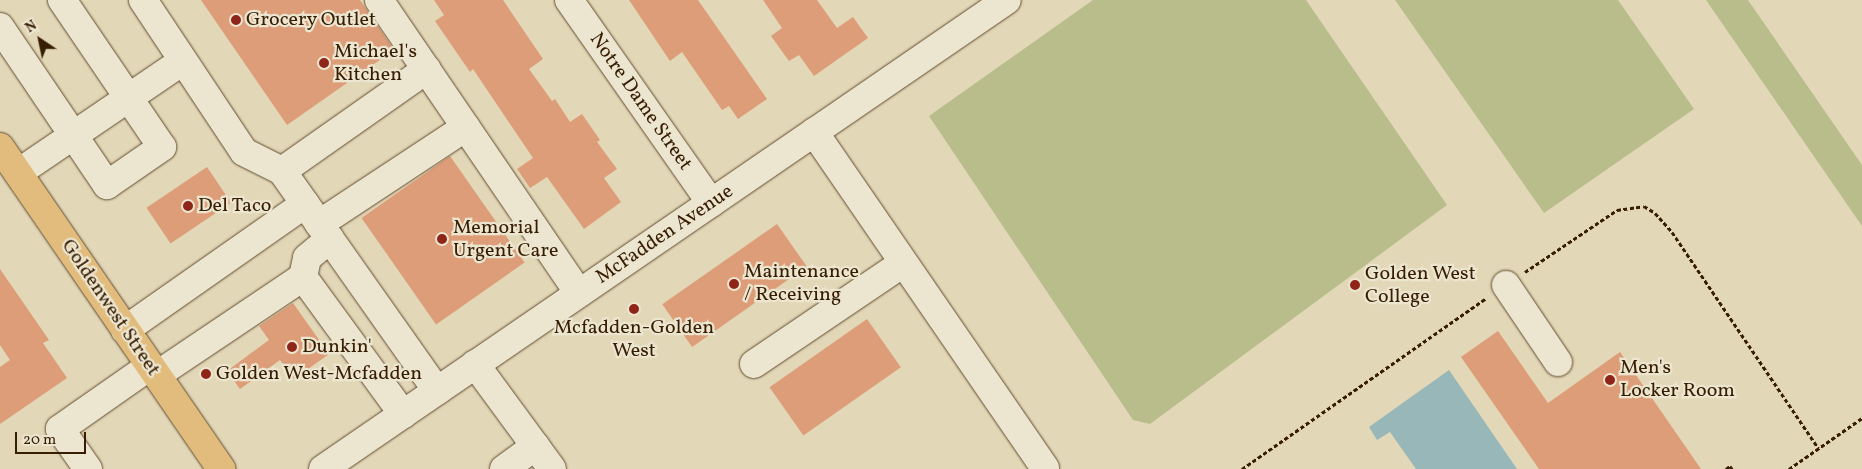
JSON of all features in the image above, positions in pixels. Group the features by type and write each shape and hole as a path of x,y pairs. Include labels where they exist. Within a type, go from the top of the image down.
{"main road":[{"name":"Goldenwest Street","path":"0,147 221,469"}],"street":[{"path":"0,27 107,185 162,147 62,0"},
{"path":"143,0 244,152 282,171 437,391"},
{"path":"379,0 579,293"},
{"name":"Notre Dame Street","path":"569,0 711,203"},
{"name":"McFadden Avenue","path":"323,469 1007,0"},
{"path":"18,173 183,61"},
{"path":"282,171 426,69"},
{"path":"125,330 318,222 466,127"},
{"path":"814,132 1045,468"},
{"path":"88,469 60,429 303,277 318,222"},
{"path":"754,364 903,263"},
{"path":"303,277 403,414"},
{"path":"1506,285 1558,362"},
{"path":"476,364 552,469"},
{"path":"504,469 536,446"}],"path":[{"path":"1789,469 1862,418"},
{"path":"1726,469 1730,466 1732,469"}],"green space":[{"path":"1093,0 1306,0 1447,205 1150,424 1133,420 929,116"},
{"path":"1395,0 1618,0 1694,109 1544,213"},
{"path":"1706,0 1748,0 1862,165 1862,226"}],"water":[{"path":"1449,370 1517,469 1416,469 1390,432 1377,440 1369,427"}],"building":[{"path":"201,0 360,0 394,50 287,125"},
{"path":"434,0 503,0 543,59 529,69 552,101 555,99 570,122 582,114 600,140 597,142 617,169 604,178 621,202 584,229 547,177 530,188 517,169 533,158 473,69 470,72 435,21 444,15"},
{"path":"629,0 698,0 767,99 738,119 729,106 722,110 682,52 670,61"},
{"path":"763,0 817,0 837,28 853,17 868,38 814,76 799,55 789,61 771,36 782,28"},
{"name":"Memorial Urgent Care","path":"450,156 525,262 436,324 362,218"},
{"name":"Del Taco","path":"207,167 231,203 171,243 146,208"},
{"name":"Maintenance / Receiving","path":"777,224 807,267 692,347 662,304"},
{"path":"0,269 49,340 43,343 67,378 0,424 0,367 10,360 0,345"},
{"name":"Dunkin'","path":"293,303 329,354 294,379 280,360 240,389 227,371 269,340 259,326"},
{"path":"867,319 901,367 803,436 770,387"},
{"name":"Men's Locker Room","path":"1498,331 1548,403 1620,352 1701,469 1539,469 1461,357"}],"place":[{"name":"Grocery Outlet","path":"236,20"},
{"name":"Michael's Kitchen","path":"324,63"},
{"name":"Del Taco","path":"188,206"},
{"name":"Memorial Urgent Care","path":"442,239"},
{"name":"Maintenance / Receiving","path":"734,284"},
{"name":"Golden West College","path":"1355,285"},
{"name":"Mcfadden-Golden West","path":"634,309"},
{"name":"Dunkin'","path":"292,347"},
{"name":"Golden West-Mcfadden","path":"206,374"},
{"name":"Men's Locker Room","path":"1610,380"}]}
